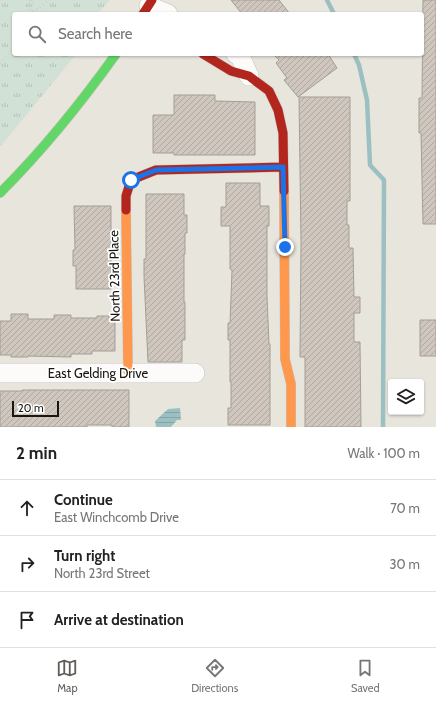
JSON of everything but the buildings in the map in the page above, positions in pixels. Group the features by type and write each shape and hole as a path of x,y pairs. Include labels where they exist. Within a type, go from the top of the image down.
{"street":[{"path":"150,8 162,12"},
{"path":"0,193 54,136 115,56"},
{"path":"206,56 231,71 249,76 269,91 278,110 283,133 285,359 291,384 291,427"},
{"path":"240,56 249,76"},
{"name":"North 23rd Place","path":"128,372 126,196 131,180 156,170 283,167"},
{"name":"East Gelding Drive","path":"0,373 195,373"}],"path":[{"path":"30,0 31,8"},
{"path":"30,12 33,0"},
{"path":"32,12 41,7 48,0"},
{"path":"0,63 12,49"}],"green space":[{"path":"0,0 110,0 99,12 12,12 12,56 74,56 0,147"}],"water":[{"path":"180,408 181,420 177,420 171,427 156,427 155,421 168,409"}],"waterway":[{"path":"327,0 333,12"},
{"path":"355,56 359,65 367,100 370,165 384,180 383,427"}],"traffic: fast":[{"path":"0,193 61,126 114,56"}],"traffic: slow":[{"path":"284,191 285,359 291,384 291,427"},
{"path":"126,210 128,372"}],"traffic: jam":[{"path":"144,12 152,0"},
{"path":"206,56 231,71 249,76 269,91 278,110 283,133 284,191"},
{"path":"126,210 126,196 131,180 156,170 283,167"}],"route":[{"path":"131,180 156,170 283,167 285,247"}]}
